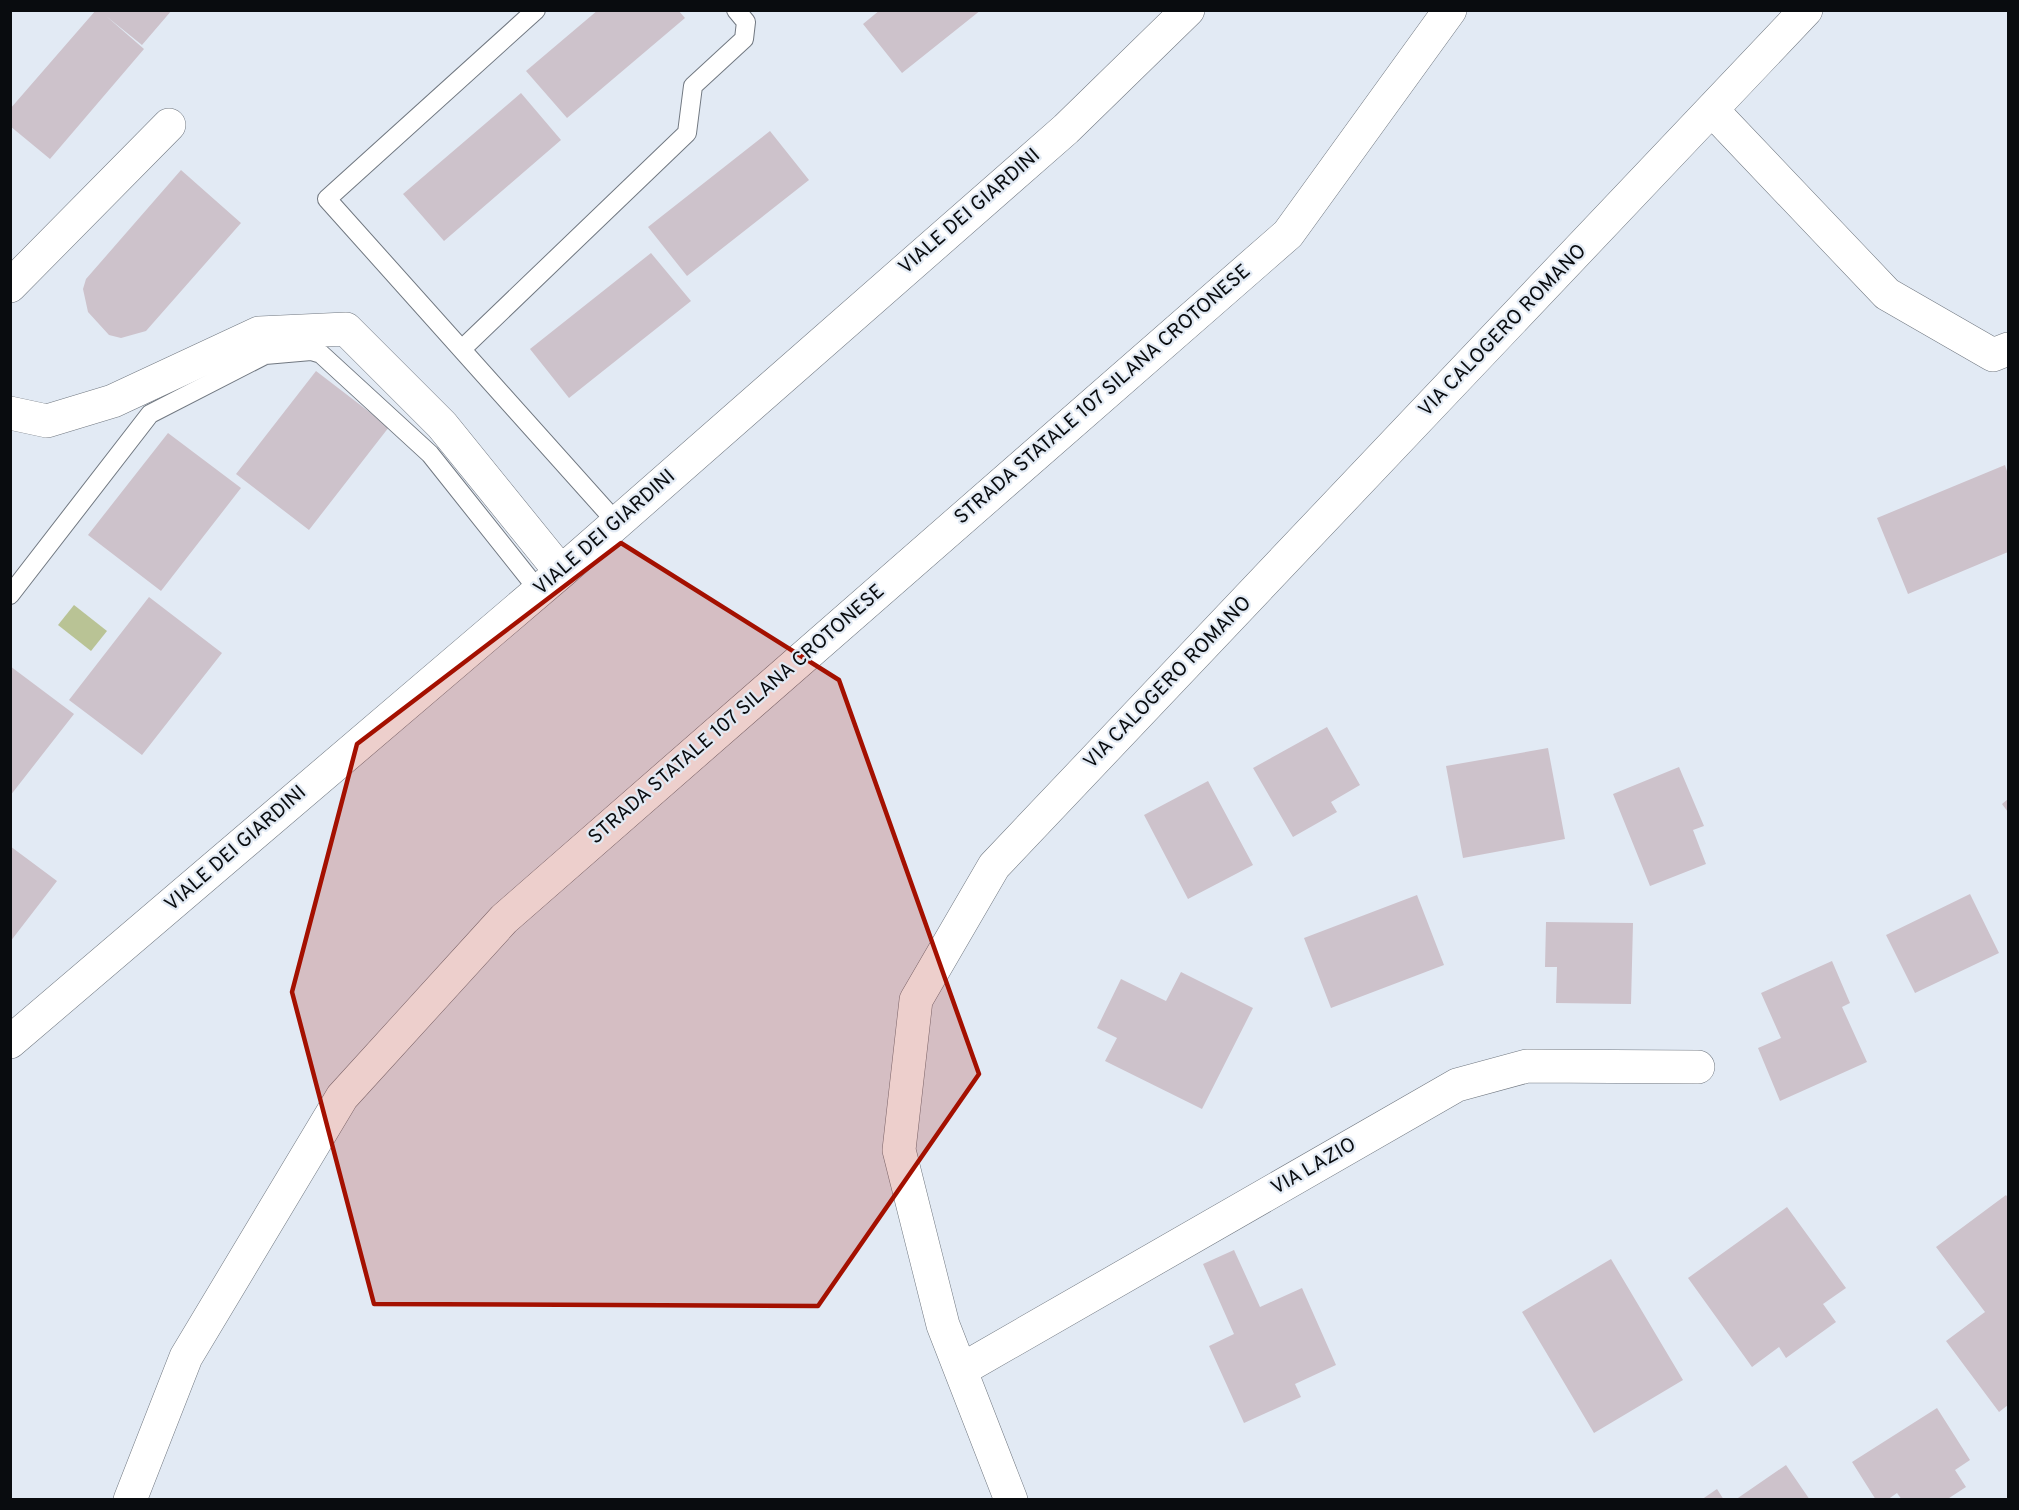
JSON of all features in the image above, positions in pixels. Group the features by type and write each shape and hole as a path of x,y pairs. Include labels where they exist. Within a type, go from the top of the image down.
{"main road":[{"name":"VIALE DEI GIARDINI","path":"10,1042 617,523 1066,129 1188,10"},
{"name":"STRADA STATALE 107 SILANA CROTONESE","path":"130,1500 186,1357 342,1097 504,919 1288,234 1450,10"},
{"name":"VIA CALOGERO ROMANO","path":"1011,1500 944,1325 898,1150 916,1000 994,866 1713,111 1806,10"},
{"path":"1713,111 1887,294 1993,356 2008,349"},
{"path":"10,286 169,125"},
{"path":"10,413 47,421 113,400 260,333 346,329 442,426 550,581"},
{"name":"VIA LAZIO","path":"961,1370 1457,1085 1527,1066 1698,1067"}],"lane":[{"path":"536,10 327,199 617,523"},
{"path":"462,349 687,133 693,86 744,39 746,22 736,10"},
{"path":"10,595 150,414 265,355 311,351 321,354 430,454 550,581"}],"highlighted area":[{"path":"621,543 839,680 979,1074 818,1306 374,1304 292,992 357,744"}],"green space":[{"path":"74,605 107,631 91,651 58,625"}],"building":[{"path":"96,10 172,10 142,45 106,16 144,49 50,159 10,126 10,109"},
{"path":"598,10 678,10 685,18 567,118 526,71"},
{"path":"880,10 981,10 902,73 863,24"},
{"path":"521,93 561,140 444,241 403,194"},
{"path":"770,131 809,180 687,276 648,227"},
{"path":"181,170 241,223 146,331 121,338 109,335 88,312 83,289 86,279"},
{"path":"651,253 691,301 569,398 530,349"},
{"path":"316,371 389,427 309,530 236,474"},
{"path":"168,433 241,488 161,591 88,535"},
{"path":"2005,465 2008,474 2008,552 1908,594 1877,518"},
{"path":"149,597 222,653 142,755 69,700"},
{"path":"10,666 74,714 10,796"},
{"path":"1327,727 1360,785 1331,802 1337,812 1293,837 1253,768"},
{"path":"1548,748 1565,839 1463,858 1446,766"},
{"path":"1679,767 1704,826 1693,830 1706,864 1650,886 1613,794"},
{"path":"1208,781 1253,865 1188,899 1144,815"},
{"path":"2008,799 2008,812 2002,804"},
{"path":"10,846 57,881 10,942"},
{"path":"1970,894 1999,953 1915,993 1886,935"},
{"path":"1417,895 1444,965 1331,1008 1304,938"},
{"path":"1546,922 1633,923 1631,1004 1556,1003 1557,967 1545,967"},
{"path":"1832,961 1850,1003 1842,1007 1867,1062 1780,1101 1758,1048 1781,1038 1761,993"},
{"path":"1181,972 1253,1008 1202,1109 1105,1061 1117,1038 1097,1028 1121,979 1166,1001"},
{"path":"2006,1195 2008,1198 2008,1405 1999,1412 1946,1341 1985,1312 1936,1247"},
{"path":"1787,1207 1846,1288 1823,1304 1836,1322 1786,1358 1779,1347 1752,1367 1688,1278"},
{"path":"1234,1250 1260,1307 1302,1288 1336,1365 1295,1384 1301,1397 1244,1423 1209,1346 1234,1334 1203,1264"},
{"path":"1611,1259 1683,1380 1594,1433 1522,1312"},
{"path":"1937,1408 1970,1460 1955,1470 1966,1487 1946,1500 1902,1500 1897,1493 1887,1500 1876,1500 1852,1462"},
{"path":"1786,1465 1810,1500 1735,1500"},
{"path":"1717,1489 1724,1500 1701,1500"}]}
